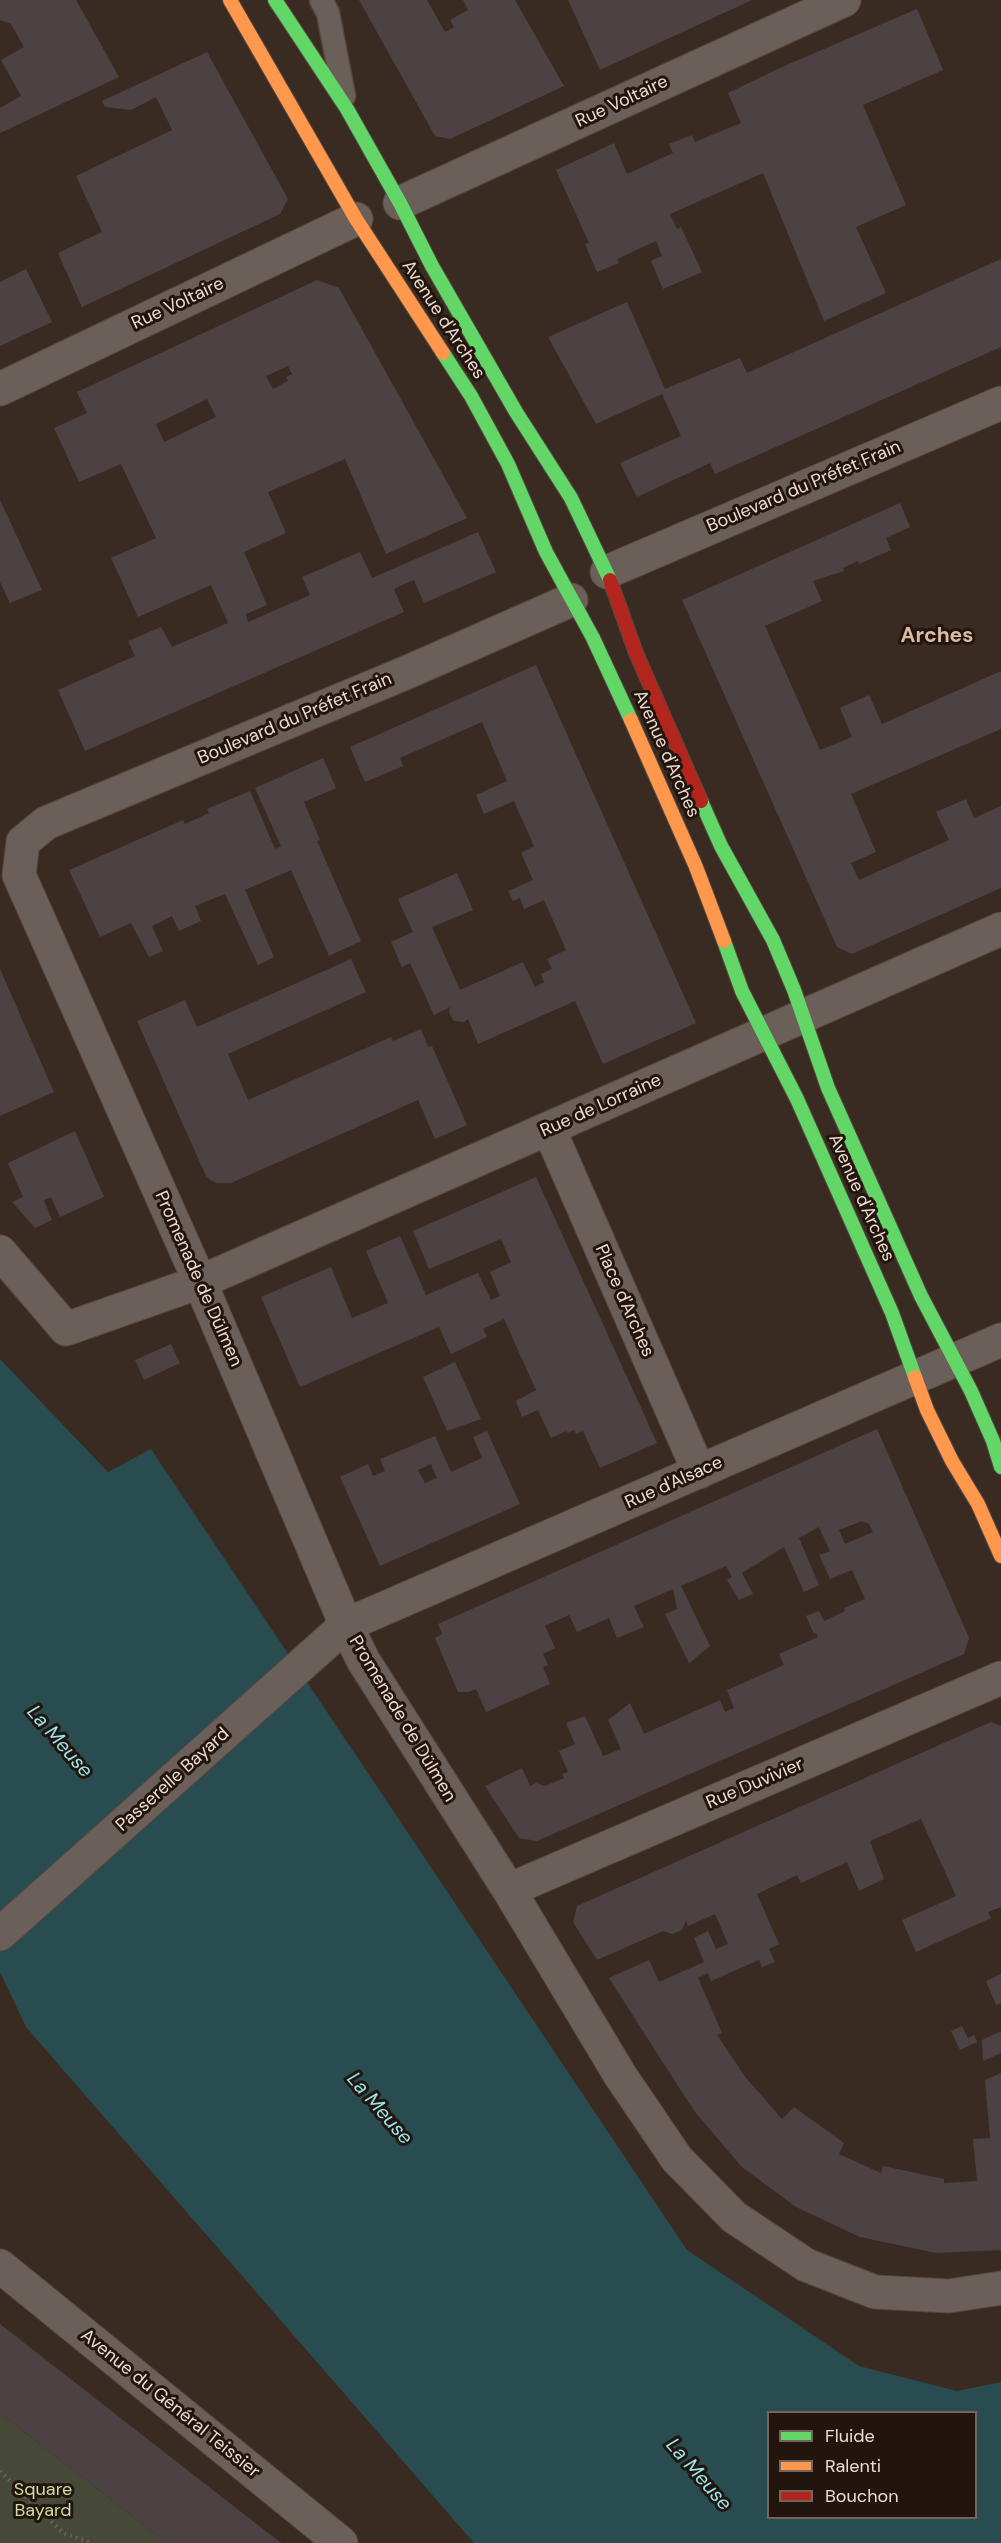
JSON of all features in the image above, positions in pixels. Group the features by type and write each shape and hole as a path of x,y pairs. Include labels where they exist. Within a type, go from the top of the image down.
{"main road":[{"name":"Avenue d'Arches","path":"230,0 356,219 471,396 507,464 527,512 618,690 696,867 734,973 797,1099 892,1313 927,1410 952,1461 978,1504 1001,1556"},
{"name":"Avenue d'Arches","path":"275,0 346,109 400,203 443,286 516,412 571,498 607,572 645,674 721,846 773,940 828,1088 921,1296 955,1360 993,1441 1001,1467"}],"street":[{"name":"Rue Voltaire","path":"400,203 844,0"},
{"name":"Rue Voltaire","path":"0,388 356,219"},
{"name":"Boulevard du Préfet Frain","path":"607,572 1001,403"},
{"name":"Boulevard du Préfet Frain","path":"23,842 46,823 410,671 571,600"},
{"name":"Promenade de Dülmen","path":"23,842 20,875 200,1282 346,1625 363,1660 508,1890 620,2075 677,2159 734,2217 806,2265 875,2292 949,2296 1001,2288"},
{"name":"Rue de Lorraine","path":"0,1252 66,1329 200,1282 1001,929"},
{"name":"Place d'Arches","path":"549,1129 699,1472"},
{"name":"Rue d'Alsace","path":"346,1625 1001,1340"},
{"name":"Passerelle Bayard","path":"0,1934 346,1625"},
{"name":"Rue Duvivier","path":"508,1890 1001,1678"},
{"name":"Avenue du Général Teissier","path":"0,2266 341,2543"}],"lane":[{"path":"321,0 328,13 346,109"}],"path":[{"path":"0,2471 63,2533 92,2543"}],"green space":[{"name":"Square Bayard","path":"0,2413 167,2543 0,2543"}],"water":[{"name":"La Meuse","path":"0,1359 108,1472 151,1449 687,2250 859,2366 957,2391 1001,2382 1001,2543 474,2543 26,2027 0,1972"}],"building":[{"path":"0,0 76,0 119,77 0,133 0,108 21,96 1,60 24,47 11,24 0,20"},
{"path":"359,0 427,0 445,32 454,27 450,20 468,10 463,0 515,0 564,86 450,139 435,136"},
{"path":"568,0 752,0 600,70"},
{"path":"917,9 943,70 863,105 906,205 856,227 886,293 824,321 763,173 670,214 677,229 681,227 702,272 663,289 651,261 662,256 656,241 617,259 619,263 597,272 585,244 589,243 556,170 614,143 627,174 673,153 669,144 692,135 695,142 741,123 728,93 782,67"},
{"path":"207,52 288,199 280,214 82,307 58,253 102,232 76,176 172,130 156,97 131,110 105,107 102,101"},
{"path":"1001,259 1001,347 715,474 710,463 637,497 620,463 681,436 662,394 596,424 548,337 627,302 665,389 740,358 747,373"},
{"path":"26,269 52,322 0,346 0,282"},
{"path":"317,280 339,288 467,518 386,554 345,459 268,492 286,533 244,552 267,605 246,614 248,622 310,595 302,577 360,552 372,578 478,532 496,572 424,603 414,580 402,585 394,589 404,612 85,751 58,690 135,656 128,641 161,627 172,647 228,623 211,585 138,617 111,558 156,538 121,464 79,482 54,428 87,413 77,392","holes":["288,366 292,374 286,377 288,381 273,389 266,376","207,399 216,417 164,442 156,424"]},
{"path":"0,500 42,590 10,603 0,582"},
{"path":"900,503 910,527 886,538 891,550 859,564 858,561 843,568 844,571 813,581 822,601 765,626 820,750 852,737 840,708 869,695 882,724 1001,671 1001,729 851,794 876,852 851,863 859,880 949,840 936,812 966,799 974,818 1001,806 1001,888 852,954 837,947 682,600"},
{"path":"536,665 696,1023 603,1064 575,1001 478,1044 468,1019 464,1022 454,1021 449,1013 450,1007 434,1015 410,963 402,967 391,942 413,932 398,899 457,873 473,910 432,927 460,990 523,962 535,987 544,982 541,974 552,969 547,959 566,950 544,900 524,909 520,898 513,901 508,891 533,880 521,853 534,846 514,801 484,814 476,795 507,781 482,722 400,758 403,766 365,782 350,747"},
{"path":"323,758 336,788 304,802 320,840 317,841 361,941 329,956 291,870 245,890 274,957 258,965 225,894 195,906 201,921 179,931 172,916 152,926 163,951 149,957 131,923 100,937 69,870 183,820 185,824 209,813 207,809 250,791 275,849 281,846 255,788"},
{"path":"351,959 366,992 228,1054 248,1100 391,1037 393,1041 421,1029 428,1047 432,1046 467,1125 435,1139 418,1100 231,1183 217,1183 211,1180 206,1176 137,1021 185,1000 197,1027"},
{"path":"0,969 54,1092 0,1116"},
{"path":"75,1131 104,1197 60,1217 51,1197 44,1200 52,1220 35,1228 12,1202 23,1197 8,1163"},
{"path":"536,1177 657,1443 600,1468 583,1431 576,1434 574,1430 567,1433 566,1431 551,1438 538,1410 522,1417 516,1401 536,1390 504,1319 483,1329 487,1337 451,1354 439,1327 300,1387 261,1297 331,1267 352,1318 388,1303 366,1251 400,1236 426,1295 478,1273 491,1300 500,1296 490,1272 511,1262 501,1239 429,1269 413,1231"},
{"path":"171,1344 180,1363 144,1380 135,1360"},
{"path":"455,1362 481,1419 447,1431 423,1377"},
{"path":"877,1429 969,1638 964,1654 537,1841 519,1838 485,1786 522,1768 530,1786 536,1783 545,1786 564,1778 562,1774 568,1772 559,1751 575,1744 566,1723 585,1716 603,1756 621,1749 608,1720 630,1703 644,1734 720,1700 725,1712 734,1708 727,1690 784,1665 779,1654 818,1637 816,1633 814,1634 806,1616 819,1611 824,1621 845,1611 844,1608 865,1599 852,1570 830,1579 819,1555 830,1551 819,1527 799,1538 819,1585 804,1592 784,1547 742,1573 753,1594 739,1600 727,1580 732,1577 726,1566 681,1586 710,1646 689,1663 665,1614 677,1609 673,1589 634,1606 644,1627 617,1638 609,1618 577,1632 569,1615 545,1626 555,1648 543,1654 548,1665 543,1667 550,1684 486,1712 476,1689 469,1692 458,1692 435,1638 442,1634 438,1624","holes":["862,1521 869,1524 873,1532 845,1544 839,1530"]},
{"path":"487,1431 520,1504 380,1566 340,1477 368,1464 373,1476 385,1471 380,1459 435,1436 451,1472 482,1458 473,1437","holes":["431,1464 437,1478 425,1483 418,1470"]},
{"path":"991,1722 1001,1726 1001,1907 988,1912 991,1918 916,1952 902,1920 956,1896 921,1819 870,1841 884,1879 859,1891 847,1862 801,1883 797,1875 757,1894 779,1944 769,1949 775,1962 762,1967 759,1960 711,1981 708,1973 698,1978 722,2033 717,2035 746,2078 782,2119 794,2107 844,2143 839,2154 881,2173 883,2166 944,2179 944,2183 977,2181 973,2139 990,2138 985,2080 1001,2073 1001,2250 936,2253 860,2237 796,2207 742,2167 695,2112 609,1978 649,1960 659,1982 704,1962 694,1938 708,1931 716,1949 728,1944 715,1914 688,1926 686,1920 682,1930 672,1934 663,1931 597,1960 573,1922 577,1906"},
{"path":"1001,1974 1001,2003 996,2005 986,1981"},
{"path":"962,2026 968,2038 974,2035 977,2042 960,2050 951,2031"},
{"path":"1001,2031 1001,2053 983,2061 982,2040"},
{"path":"0,2324 281,2543 167,2543 0,2413"}],"traffic: fast":[{"path":"275,0 347,109 400,203 432,266 516,412 571,498 610,580"},
{"path":"443,353 471,396 508,464 546,552 593,638 631,720"},
{"path":"701,801 721,846 773,940 794,990 828,1088 921,1296 971,1391 993,1441 1001,1467"},
{"path":"724,941 742,991 797,1099 892,1313 915,1377"}],"traffic: slow":[{"path":"230,0 356,219 443,353"},
{"path":"631,720 696,867 724,941"},
{"path":"915,1377 927,1410 952,1461 978,1504 1001,1556"}],"traffic: jam":[{"path":"610,580 636,653 701,801"}],"district":[{"name":"Arches","path":"937,636"}]}
